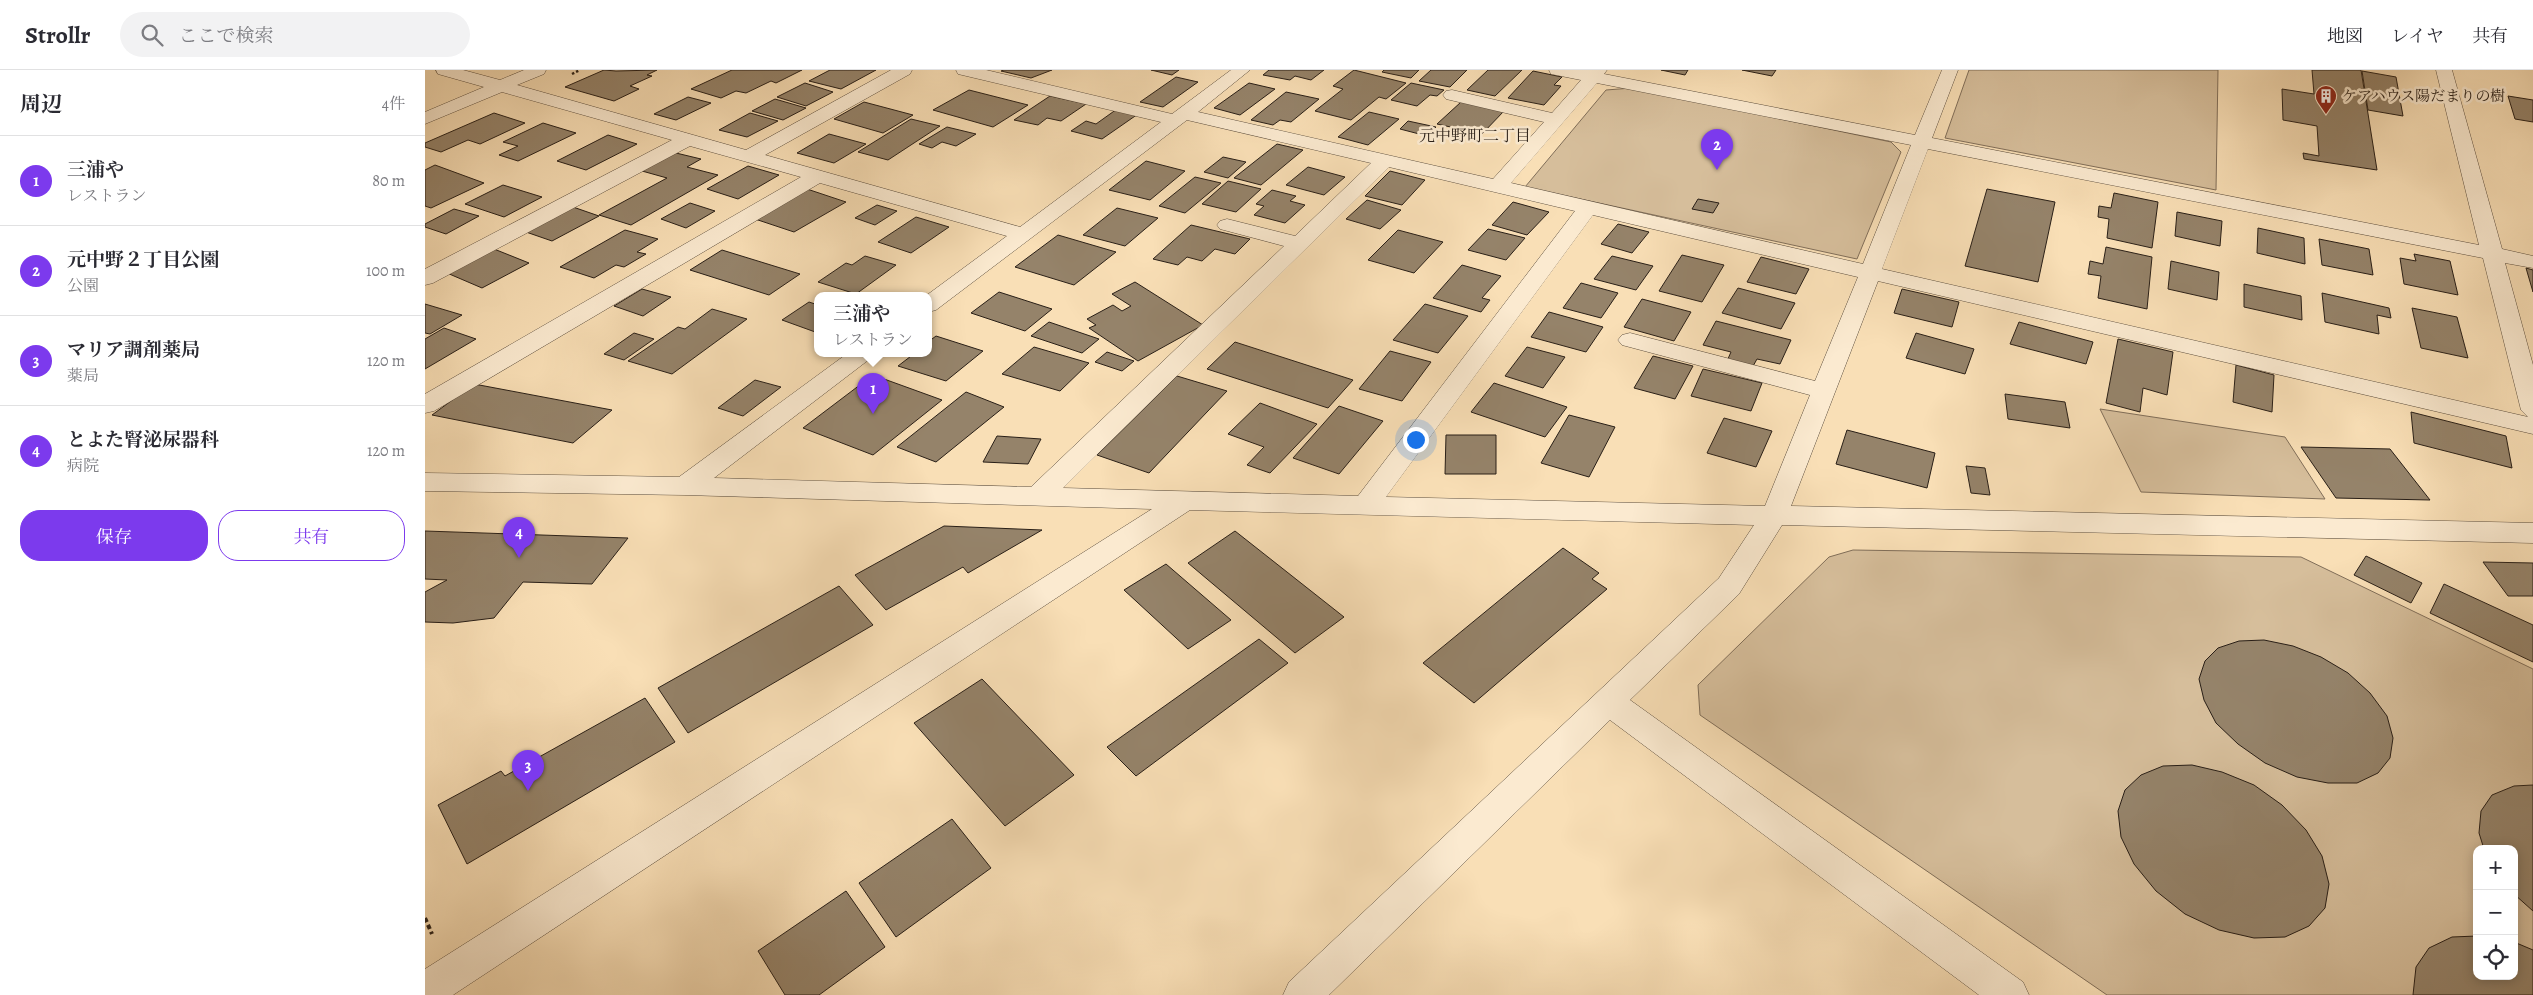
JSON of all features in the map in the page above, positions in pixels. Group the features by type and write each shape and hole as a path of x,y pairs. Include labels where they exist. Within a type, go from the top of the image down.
{"street":[{"path":"444,70 1023,234"},
{"path":"425,119 538,70"},
{"path":"749,156 903,70"},
{"path":"965,70 1385,160 2533,426"},
{"path":"932,301 1242,70"},
{"path":"1557,70 1596,74 1922,142 2533,262"},
{"path":"1302,995 1729,586 1774,516 1950,70"},
{"path":"2444,70 2533,410"},
{"path":"1499,186 1596,74"},
{"path":"1452,95 1557,119"},
{"path":"425,278 689,139"},
{"path":"1037,497 1385,160"},
{"path":"425,405 817,176"},
{"path":"1365,506 1588,207"},
{"path":"1227,225 1299,244"},
{"path":"1630,340 1823,391"},
{"path":"685,486 858,357"},
{"path":"425,482 685,486 1365,506 2533,533"},
{"path":"425,991 1185,501"},
{"path":"1609,702 2010,995"}],"shaded area":[{"path":"1969,70 2218,70 2216,190 1945,138"},
{"path":"1632,88 1891,142 1901,152 1857,259 1525,187 1606,90"},
{"path":"2100,409 2285,437 2325,499 2141,492"},
{"path":"1853,550 2301,557 2533,669 2533,995 2107,995 1700,715 1698,685 1829,557"}],"building":[{"path":"604,70 657,70 647,75 652,76 630,86 639,89 614,101 565,87"},
{"path":"732,70 802,70 776,83 771,81 746,93 736,91 721,98 691,89"},
{"path":"830,70 876,70 841,89 809,81"},
{"path":"1052,70 1031,78 1001,71"},
{"path":"1151,70 1179,70 1172,75"},
{"path":"1269,70 1324,70 1311,80 1295,76 1290,80 1263,75"},
{"path":"1354,70 1406,83 1386,99 1379,97 1351,120 1315,111 1343,89 1333,86"},
{"path":"1384,70 1419,70 1411,78 1382,72"},
{"path":"1431,70 1467,70 1450,87 1419,81"},
{"path":"1488,70 1522,70 1495,96 1467,90"},
{"path":"1661,70 1688,70 1685,75"},
{"path":"1742,70 1776,70 1772,76"},
{"name":"ケアハウス陽だまりの樹","path":"2312,70 2361,70 2377,170 2304,159 2303,153 2319,156 2317,126 2283,120 2282,89 2314,94"},
{"path":"1533,71 1562,77 1554,85 1561,86 1544,105 1508,98"},
{"path":"2362,71 2396,77 2403,116 2368,110"},
{"path":"1176,77 1198,82 1163,107 1140,102"},
{"path":"805,83 833,92 806,106 777,97"},
{"path":"1249,83 1275,89 1240,115 1214,108"},
{"path":"1411,83 1444,90 1437,96 1430,95 1417,106 1391,100"},
{"path":"969,90 1028,105 993,127 933,110"},
{"path":"1286,92 1319,99 1291,122 1280,120 1273,125 1251,120"},
{"path":"1050,96 1086,104 1061,121 1047,118 1038,125 1014,120"},
{"path":"2508,96 2533,100 2533,122 2515,119"},
{"path":"688,97 711,103 676,120 654,114"},
{"path":"775,99 806,108 783,120 752,111"},
{"path":"864,102 913,115 883,133 834,119"},
{"path":"1461,102 1504,111 1482,134 1437,124"},
{"path":"1117,109 1138,114 1102,139 1071,131 1086,121 1096,124"},
{"path":"1369,112 1399,119 1368,145 1338,137"},
{"path":"494,113 525,123 480,144 468,140 441,152 425,147 425,143"},
{"path":"750,113 778,121 747,137 719,130"},
{"path":"911,119 940,126 888,160 858,152"},
{"path":"1408,121 1436,127 1427,136 1400,129"},
{"path":"543,123 576,133 518,161 499,155 518,146 503,142"},
{"path":"947,127 976,134 956,146 942,142 932,148 919,144"},
{"path":"829,134 866,144 834,163 797,153"},
{"path":"608,135 637,144 586,170 557,161"},
{"path":"1277,144 1303,150 1261,185 1234,178"},
{"path":"676,153 701,159 687,167 718,175 631,225 599,215 667,178 642,171"},
{"path":"1223,157 1246,162 1228,178 1204,172"},
{"path":"1146,161 1185,171 1150,200 1109,190"},
{"path":"435,165 484,183 431,208 425,206 425,170"},
{"path":"748,166 779,175 738,199 707,189"},
{"path":"1308,167 1345,177 1324,195 1286,185"},
{"path":"1390,171 1425,180 1402,205 1365,196"},
{"path":"1195,177 1221,183 1185,213 1159,206"},
{"path":"1228,181 1261,189 1236,212 1202,204"},
{"path":"503,185 542,197 504,217 465,204"},
{"path":"807,189 846,202 794,232 755,219"},
{"path":"1987,189 2055,202 2038,282 1965,266"},
{"path":"1272,190 1296,196 1290,201 1305,205 1285,223 1254,215 1264,206 1256,204"},
{"path":"2114,193 2158,202 2152,248 2107,238 2109,219 2098,217 2099,206 2111,208"},
{"path":"1698,199 1719,203 1713,213 1692,209"},
{"path":"1367,200 1401,210 1380,229 1346,219"},
{"path":"1513,202 1549,212 1527,235 1492,225"},
{"path":"690,203 715,211 686,228 661,219"},
{"path":"877,205 897,211 875,225 855,218"},
{"path":"573,207 599,216 552,241 526,232"},
{"path":"1117,208 1158,218 1125,246 1083,235"},
{"path":"454,209 479,216 446,234 425,227 425,224"},
{"path":"2177,212 2222,221 2220,246 2175,236"},
{"path":"916,217 949,227 911,253 878,242"},
{"path":"1618,224 1649,232 1632,253 1601,244"},
{"path":"1191,225 1250,239 1235,254 1215,249 1202,261 1187,257 1178,265 1153,259"},
{"path":"2258,228 2304,238 2305,264 2257,253"},
{"path":"1488,229 1525,238 1506,260 1468,250"},
{"path":"625,230 658,239 637,252 646,254 624,267 616,265 594,278 560,267"},
{"path":"1398,230 1443,242 1414,273 1368,260"},
{"path":"1058,235 1116,252 1074,285 1015,267"},
{"path":"2319,239 2369,249 2373,275 2322,265"},
{"path":"2106,247 2152,257 2147,309 2098,298 2101,276 2088,274 2090,261 2103,264"},
{"path":"494,249 529,263 482,288 447,273"},
{"path":"722,250 800,274 769,295 690,270"},
{"path":"2414,254 2450,261 2458,295 2404,284 2400,258 2416,261"},
{"path":"1682,255 1724,265 1702,302 1659,291"},
{"path":"865,256 896,265 859,292 850,292 818,282 846,263 852,265"},
{"path":"1612,256 1653,266 1636,290 1594,279"},
{"path":"1761,257 1809,269 1796,294 1747,282"},
{"path":"2171,261 2219,272 2217,300 2168,289"},
{"path":"1462,265 1501,276 1482,298 1490,300 1481,312 1433,298"},
{"path":"2526,268 2533,270 2533,292"},
{"path":"1135,282 1203,325 1138,361 1089,328 1096,325 1087,319 1113,305 1122,311 1131,306 1112,294"},
{"path":"1581,283 1618,293 1601,318 1563,308"},
{"path":"2244,284 2301,296 2302,320 2244,307"},
{"path":"1738,288 1795,303 1781,329 1722,313"},
{"path":"642,289 671,297 643,316 614,306"},
{"path":"1902,289 1959,302 1952,327 1894,313"},
{"path":"999,292 1052,309 1025,331 971,313"},
{"path":"2322,293 2389,308 2391,318 2377,315 2379,334 2325,322"},
{"path":"1642,299 1691,312 1674,341 1624,327"},
{"path":"809,302 814,304 814,332 782,320"},
{"path":"425,304 462,315 430,334 425,333"},
{"path":"1425,304 1468,316 1438,353 1393,340"},
{"path":"2412,308 2457,317 2468,358 2421,348"},
{"path":"712,309 747,319 672,374 628,361 678,327 685,329"},
{"path":"1549,312 1603,327 1586,352 1531,337"},
{"path":"1716,321 1791,340 1780,364 1757,359 1752,368 1727,361 1731,352 1703,345"},
{"path":"1049,322 1099,339 1082,353 1031,336"},
{"path":"2019,322 2093,342 2086,364 2010,344"},
{"path":"444,328 476,339 425,369 425,339"},
{"path":"634,333 654,339 624,360 604,354"},
{"path":"1916,333 1974,349 1965,374 1906,358"},
{"path":"936,336 983,351 946,381 898,366 910,357 932,357 932,339"},
{"path":"2118,339 2173,352 2167,395 2143,388 2140,412 2106,403"},
{"path":"1235,342 1353,380 1328,408 1207,369"},
{"path":"1034,347 1089,363 1060,391 1002,374"},
{"path":"1527,347 1565,357 1543,388 1505,376"},
{"path":"1390,351 1431,362 1402,401 1359,389"},
{"path":"1107,352 1134,361 1122,371 1095,362"},
{"path":"1653,356 1693,366 1675,399 1634,388"},
{"path":"2236,365 2274,375 2272,412 2233,402"},
{"path":"1703,369 1762,383 1751,411 1691,396"},
{"path":"873,375 942,400 873,455 803,428"},
{"path":"1177,376 1227,391 1149,473 1097,455"},
{"path":"755,380 781,387 743,416 718,408"},
{"path":"1494,383 1567,407 1545,437 1471,412"},
{"path":"474,384 612,410 573,443 432,415"},
{"path":"966,392 1004,407 936,462 897,447"},
{"path":"2005,394 2065,402 2070,428 2008,419"},
{"path":"1260,403 1317,424 1270,473 1247,465 1264,447 1228,434"},
{"path":"1339,406 1383,421 1339,474 1293,458"},
{"path":"2411,412 2506,436 2512,468 2414,443"},
{"path":"1569,415 1615,427 1589,477 1541,463"},
{"path":"1724,418 1772,431 1756,467 1707,453"},
{"path":"1847,430 1935,453 1927,488 1836,464"},
{"path":"1446,435 1496,435 1496,474 1445,474"},
{"path":"997,436 1041,439 1028,464 983,462"},
{"path":"2301,447 2390,449 2430,500 2336,498"},
{"path":"1966,466 1985,468 1990,495 1971,493"},
{"path":"944,526 1042,530 968,573 963,567 886,610 855,575"},
{"path":"425,531 628,538 592,584 523,582 494,618 453,623 425,622 425,592 447,580 425,579"},
{"path":"1235,531 1344,617 1295,653 1188,563"},
{"path":"1563,548 1599,573 1592,579 1607,589 1474,703 1423,663"},
{"path":"2366,556 2422,583 2411,603 2354,575"},
{"path":"2483,562 2533,563 2533,596 2508,596"},
{"path":"1166,564 1231,620 1188,649 1124,590"},
{"path":"2444,584 2533,625 2533,662 2430,613"},
{"path":"839,586 873,625 688,733 658,688"},
{"path":"1259,639 1288,663 1136,776 1107,747"},
{"path":"2264,640 2293,646 2321,657 2348,673 2370,693 2387,716 2393,738 2390,758 2378,773 2357,783 2328,783 2297,777 2265,763 2238,744 2216,723 2204,700 2199,679 2205,661 2218,648 2239,641"},
{"path":"982,679 1074,775 1005,826 914,723"},
{"path":"645,698 675,742 467,864 438,805 501,771 505,776"},
{"path":"2192,765 2222,772 2254,785 2282,805 2306,830 2322,856 2329,884 2325,908 2309,926 2285,937 2254,938 2219,930 2185,914 2156,891 2134,864 2121,837 2118,811 2125,790 2141,775 2163,766"},
{"path":"2533,785 2533,911 2518,898 2518,845 2483,845 2479,833 2481,811 2492,795 2514,786"},
{"path":"952,819 991,868 896,937 859,883"},
{"path":"846,891 885,947 819,995 785,995 758,951"},
{"path":"2473,936 2473,980 2518,980 2518,944 2533,950 2533,995 2413,995 2416,967 2429,948 2452,937"}],"place":[{"name":"ケアハウス陽だまりの樹","path":"2326,115"},
{"name":"元中野２丁目公園","path":"1717,170"},
{"name":"三浦や","path":"873,414"},
{"name":"とよた腎泌尿器科","path":"519,558"},
{"name":"マリア調剤薬局","path":"528,791"}],"district":[{"name":"元中野町二丁目","path":"1475,136"}]}
